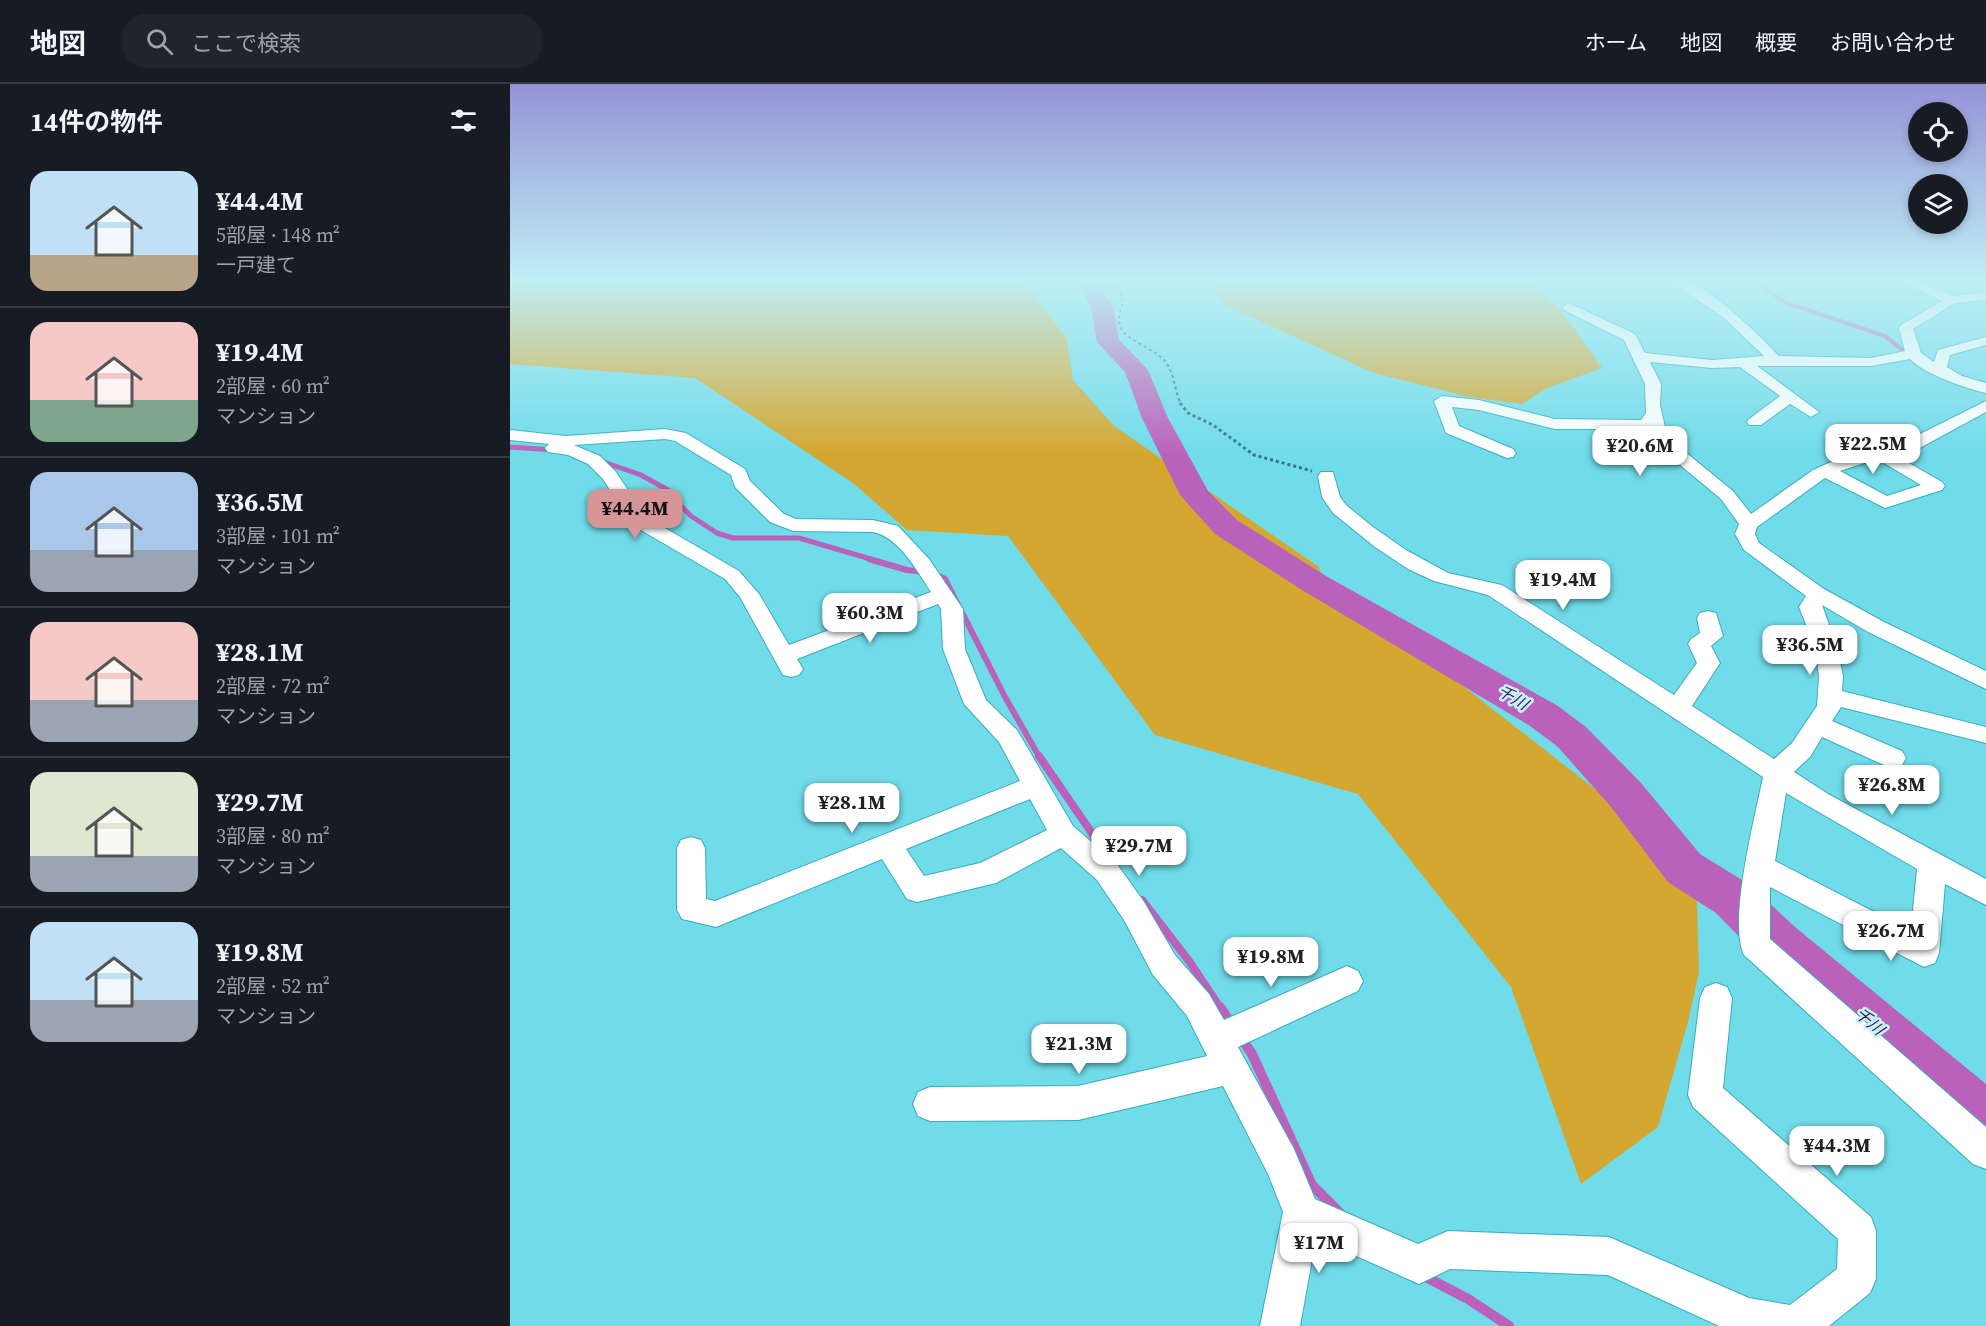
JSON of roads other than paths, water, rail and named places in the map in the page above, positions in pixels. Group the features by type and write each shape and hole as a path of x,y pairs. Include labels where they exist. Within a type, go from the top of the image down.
{"street":[{"path":"1631,338 1653,384 1654,413 1658,431 1666,445 1727,495 1749,524"},
{"path":"1756,338 1775,360"},
{"path":"1908,338 1911,354 1921,362 1957,379 1986,388"},
{"path":"1939,369 1943,353 1986,341"},
{"path":"1641,357 1712,364 1775,360 1871,362 1911,354"},
{"path":"1743,362 1811,412"},
{"path":"1755,422 1790,396"},
{"path":"1507,453 1452,429 1442,401 1479,405 1555,424 1646,425 1654,413"},
{"path":"1986,406 1910,446 1882,455 1846,462 1826,471 1749,524 1745,534 1751,546 1817,594 1876,627 1986,681"},
{"path":"943,595 787,662 749,594 732,574 639,521 610,476 594,460 572,450 514,443 514,436 566,441 665,434 680,437 740,473 741,483 777,518 793,525 873,526 891,530 922,563 943,595 952,609 954,649 976,704 1008,736 1063,834 1107,872 1134,911 1164,965 1198,1005 1281,1162 1302,1212 1280,1326"},
{"path":"1614,447 1630,459 1686,460"},
{"path":"1826,471 1885,502 1936,486 1882,455"},
{"path":"1327,476 1331,497 1341,510 1360,528 1385,545 1439,577 1495,590 1819,801 1986,893"},
{"path":"1817,594 1810,607 1826,647 1831,676 1829,707 1801,750 1777,772 1756,885 1755,945 1986,1151"},
{"path":"1677,710 1709,663 1699,644 1712,636 1708,618"},
{"path":"1829,696 1983,735"},
{"path":"1817,725 1893,758"},
{"path":"691,848 692,910 716,914 1036,785"},
{"path":"888,845 917,890 986,874 1063,834"},
{"path":"1759,867 1924,953 1932,864"},
{"path":"930,1104 1078,1103 1224,1053 1347,981"},
{"path":"1302,1212 1419,1264 1448,1250 1609,1256 1748,1318 1794,1326 1856,1279 1857,1231 1705,1095 1716,998"}],"waterway":[{"name":"千川","path":"1107,338 1108,342 1136,370 1155,418 1195,495 1226,527 1314,583 1544,716 1572,737 1626,795 1684,868 1733,899 1778,943 1986,1121"},
{"path":"1887,338 1909,355"},
{"path":"510,447 555,450"},
{"path":"598,460 641,475 668,490 667,492 691,516 717,533 733,538 799,538 874,560"},
{"path":"869,559 907,570 933,573 945,579 1005,697 1040,758"},
{"path":"1039,756 1111,861"},
{"path":"1142,900 1189,961 1221,1009"},
{"path":"1220,1007 1232,1025"},
{"path":"1240,1036 1252,1054 1312,1185 1340,1213"},
{"path":"1422,1275 1468,1299 1509,1326"}]}
